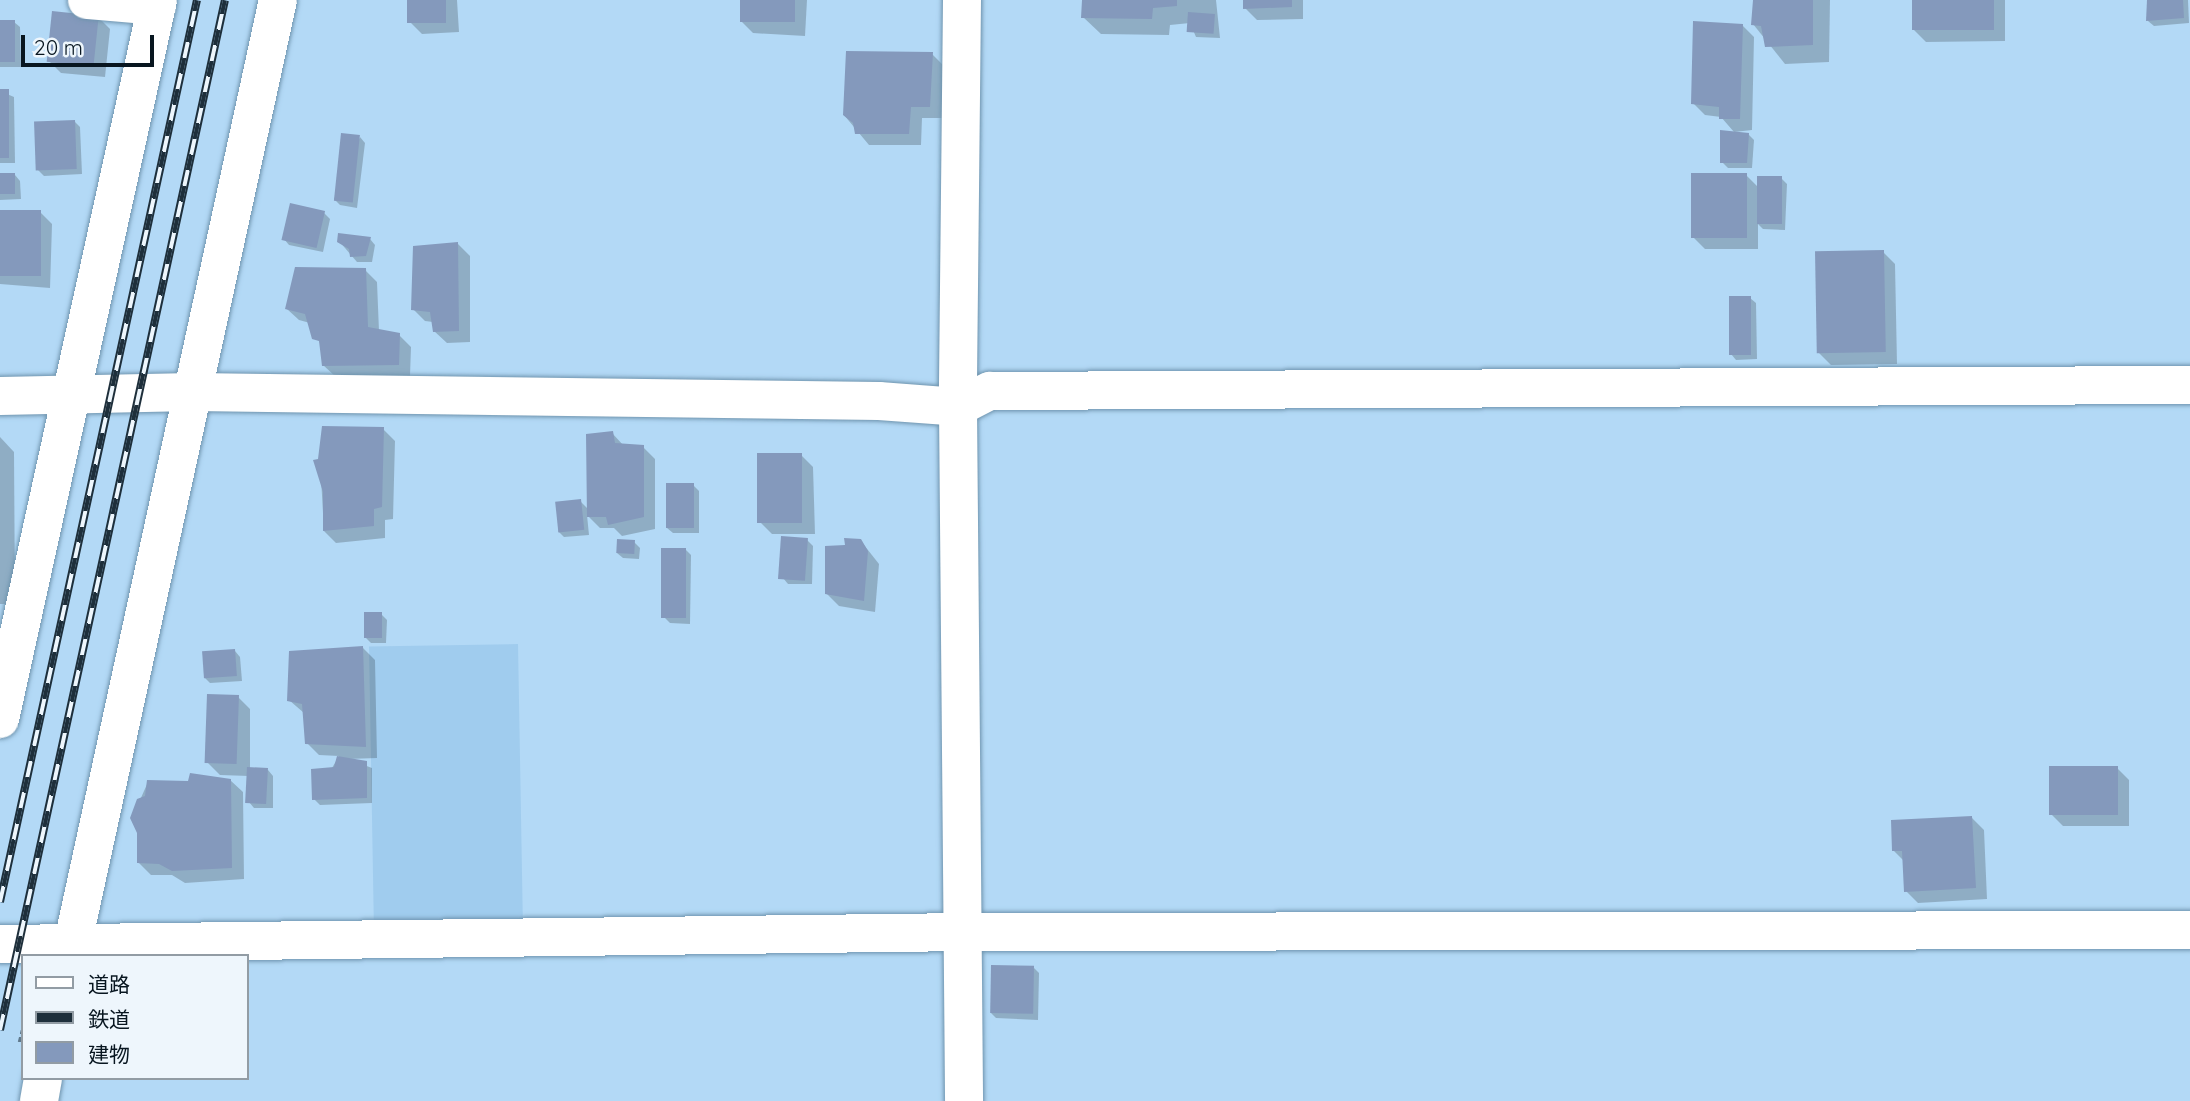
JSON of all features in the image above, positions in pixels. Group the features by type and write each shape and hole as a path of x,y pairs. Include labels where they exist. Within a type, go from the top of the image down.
{"street":[{"path":"0,719 158,3 87,0"},
{"path":"72,949 278,0"},
{"path":"962,0 958,407 964,1101"},
{"path":"0,396 193,392 879,401 958,407 990,391 2190,385"},
{"path":"0,944 72,949 964,932 2190,930"},
{"path":"38,1101 43,1080"}],"shaded area":[{"path":"518,644 523,923 374,926 369,647"}],"building":[{"path":"407,0 446,0 446,23 407,23"},
{"path":"740,0 795,0 795,22 740,22"},
{"path":"1082,0 1177,0 1177,6 1153,8 1152,19 1081,18"},
{"path":"1243,0 1292,0 1292,7 1243,9"},
{"path":"1753,0 1813,0 1813,45 1765,47 1761,26 1751,25"},
{"path":"1912,0 1994,0 1994,30 1912,30"},
{"path":"2147,0 2183,0 2184,18 2146,21"},
{"path":"52,11 99,16 93,67 47,62"},
{"path":"1188,12 1215,14 1214,34 1187,32"},
{"path":"0,20 15,20 15,62 0,62"},
{"path":"1693,21 1743,24 1740,119 1719,119 1719,107 1691,104"},
{"path":"846,51 933,52 930,107 911,107 909,134 855,134 853,123 843,115"},
{"path":"0,89 9,89 9,158 0,158"},
{"path":"75,120 77,169 36,170 34,121"},
{"path":"1720,130 1749,133 1747,163 1720,163"},
{"path":"341,133 360,135 353,203 334,201"},
{"path":"0,173 15,173 15,194 0,194"},
{"path":"1691,173 1747,173 1747,238 1691,238"},
{"path":"1757,176 1782,176 1782,224 1757,224"},
{"path":"290,203 325,211 317,248 281,240"},
{"path":"0,210 41,210 41,276 0,276"},
{"path":"338,233 371,237 366,256 350,257 349,249 337,242"},
{"path":"458,242 459,331 433,332 430,312 411,310 413,246"},
{"path":"1884,250 1886,352 1817,353 1815,251"},
{"path":"295,267 366,268 368,327 400,333 399,365 322,366 319,341 312,339 305,314 285,309"},
{"path":"1729,296 1751,296 1751,355 1729,355"},
{"path":"322,426 384,427 382,507 374,509 374,526 323,531 323,492 313,460 318,459"},
{"path":"613,431 615,443 644,445 644,517 608,525 606,517 587,517 586,434"},
{"path":"757,453 802,453 802,523 757,523"},
{"path":"666,483 694,483 694,528 666,528"},
{"path":"581,499 584,530 558,533 555,502"},
{"path":"781,536 808,538 805,581 778,579"},
{"path":"844,538 861,539 868,551 864,601 825,594 825,546 845,545"},
{"path":"617,539 635,540 634,554 616,553"},
{"path":"661,548 686,548 686,618 661,618"},
{"path":"364,612 382,612 382,638 364,638"},
{"path":"363,646 366,747 305,744 302,704 287,701 289,651"},
{"path":"235,649 237,676 204,678 202,651"},
{"path":"207,694 239,695 237,764 205,763"},
{"path":"337,756 367,761 367,798 312,800 311,769 334,767"},
{"path":"2049,766 2118,766 2118,815 2049,815"},
{"path":"247,767 268,768 266,804 245,803"},
{"path":"190,773 231,779 232,868 172,871 159,864 137,863 137,833 130,818 137,799 145,796 147,780 188,781"},
{"path":"1972,816 1976,888 1904,892 1902,851 1892,851 1891,820"},
{"path":"991,965 1034,966 1033,1014 990,1013"}],"railway":[{"path":"0,902 197,0"},
{"path":"0,1030 225,0"}]}
